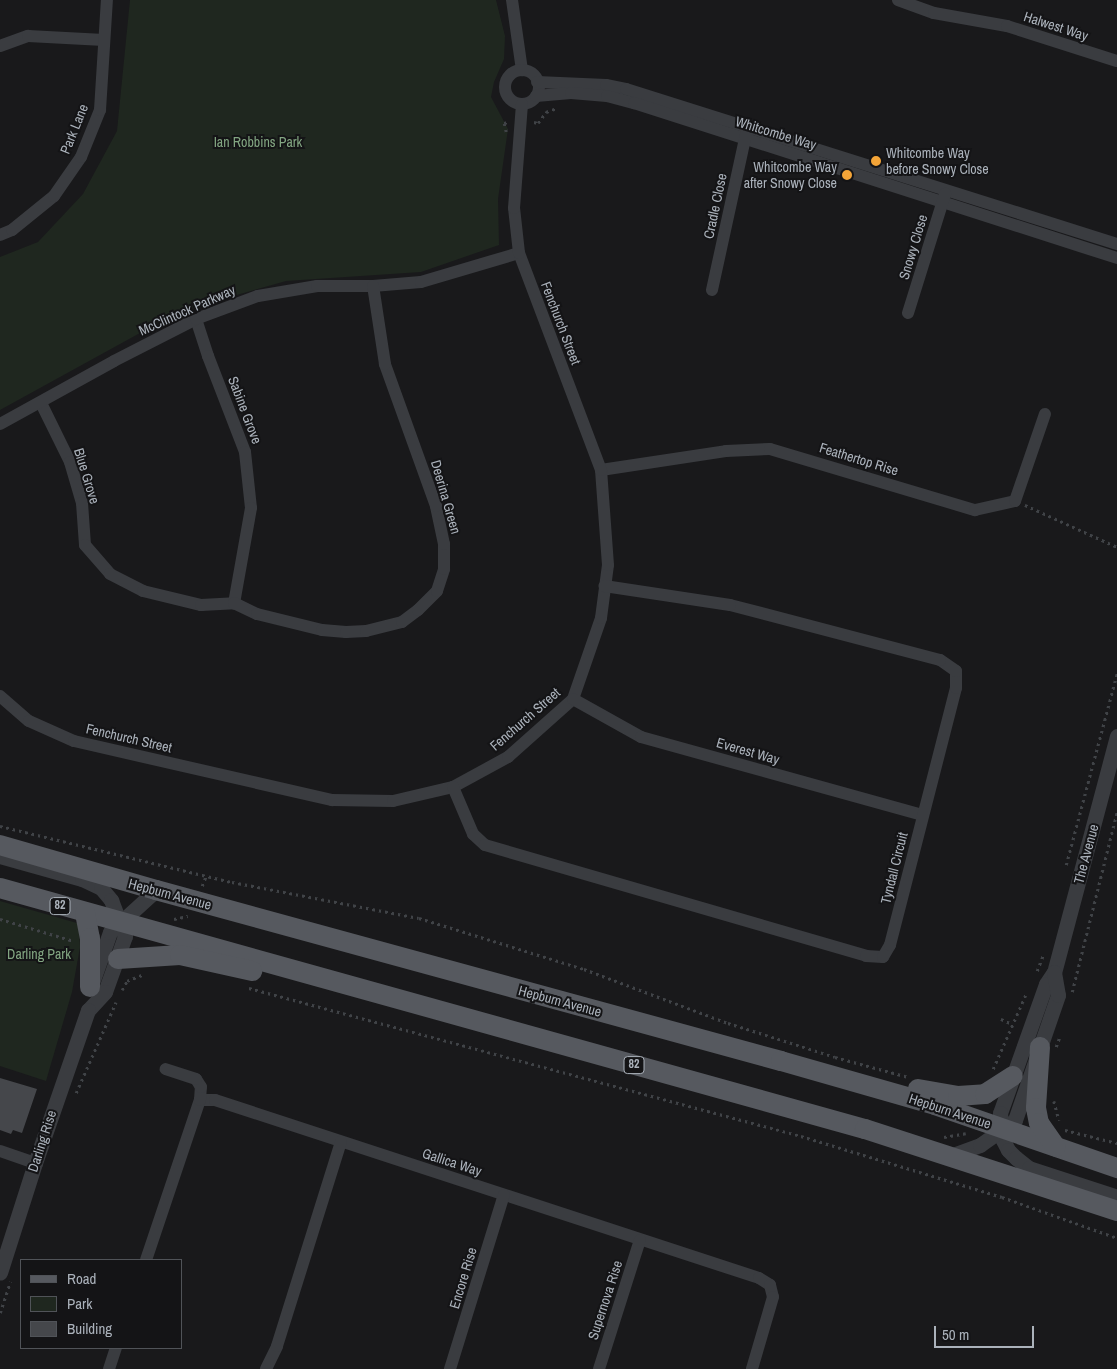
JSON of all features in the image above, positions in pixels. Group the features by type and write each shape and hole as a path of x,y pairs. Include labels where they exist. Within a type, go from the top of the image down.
{"main road":[{"name":"Hepburn Avenue","path":"0,846 781,1061 935,1105 1003,1128 1058,1138 1117,1168"},
{"name":"82","path":"0,888 866,1129 1117,1211"},
{"path":"85,913 90,938 90,987"},
{"path":"118,959 146,965 180,955 324,988 354,987"},
{"path":"1048,1048 1036,1108 1039,1123 1058,1138"},
{"path":"781,1061 801,1057 841,1064 922,1090 958,1096 987,1094 1013,1076"}],"street":[{"name":"Park Lane","path":"0,235 12,230 54,196 81,158 100,110 107,0"},
{"path":"512,0 522,70"},
{"name":"Halwest Way","path":"898,0 934,13 1007,26 1117,61"},
{"path":"0,46 28,36 104,40"},
{"path":"522,104 508,97 505,87 512,73 522,70 533,75 539,88 536,96"},
{"name":"Whitcombe Way","path":"537,82 606,85 626,89 746,134"},
{"name":"Whitcombe Way","path":"522,104 536,96 571,93 607,96 746,134 945,195 1117,244"},
{"name":"Fenchurch Street","path":"0,696 29,721 74,741 332,800 393,801 453,787 508,757 573,698 600,618 608,566 601,470 519,252 514,208 522,104"},
{"name":"Cradle Close","path":"712,290 746,134"},
{"name":"Whitcombe Way","path":"945,195 1117,258"},
{"name":"Snowy Close","path":"908,313 945,195"},
{"name":"McClintock Parkway","path":"0,424 114,361 196,319 258,296 317,286 373,286 421,282 519,252"},
{"name":"Deerina Green","path":"234,603 257,614 322,630 366,631 402,622 418,610 437,591 444,569 444,544 436,506 385,364 373,286"},
{"name":"Sabine Grove","path":"196,319 208,356 245,452 251,508 234,603"},
{"name":"Blue Grove","path":"41,403 70,462 82,503 85,545 110,574 143,591 201,605 234,603"},
{"path":"1015,501 1045,414"},
{"name":"Feathertop Rise","path":"601,470 726,451 770,448 975,510 1015,501"},
{"name":"Tyndall Circuit","path":"453,787 473,834 485,845 866,956 883,956 890,945 956,688 956,671 940,660 730,605 604,586"},
{"name":"Everest Way","path":"573,698 641,737 922,815"},
{"name":"The Avenue","path":"1117,736 1054,972 1046,984 1000,1113 1003,1140 1008,1150 1030,1168 1117,1198"},
{"name":"Darling Rise","path":"0,856 82,879 101,888 111,900 125,936 105,992 88,1010"},
{"name":"Darling Rise","path":"6,1275 35,1163 88,1010 90,987 110,932 156,890"},
{"name":"The Avenue","path":"950,1156 980,1145 1015,1120 1048,1048 1058,995 1054,972"},
{"path":"146,1259 200,1100 201,1087 196,1079 166,1069"},
{"name":"Gallica Way","path":"200,1100 215,1100 759,1278 770,1285 774,1297 752,1369"},
{"path":"266,1369 277,1346 341,1142"},
{"path":"0,1151 35,1163"},
{"name":"Encore Rise","path":"450,1369 504,1195"},
{"name":"Supernova Rise","path":"599,1369 640,1240"},
{"path":"109,1369 116,1349"}],"path":[{"path":"508,140 504,122 521,120 538,123 546,112 558,108"},
{"path":"1015,501 1117,547"},
{"path":"1065,872 1117,673"},
{"path":"1070,1000 1117,812"},
{"path":"0,826 232,882 419,918 584,969 728,1023 916,1080"},
{"path":"0,919 73,942 90,938"},
{"path":"1036,972 1045,949"},
{"path":"75,1094 127,981 146,965"},
{"path":"245,987 801,1136 1002,1197 1117,1238"},
{"path":"992,1071 1028,990"},
{"path":"1001,1019 1012,1024"},
{"path":"1048,1048 1061,1034"},
{"path":"1052,1093 1058,1138 1117,1143"},
{"path":"0,1313 6,1275"}],"green space":[{"name":"Ian Robbins Park","path":"130,0 496,0 505,36 504,59 494,82 491,97 508,129 498,199 499,245 421,272 286,281 180,311 0,410 0,257 38,242 83,194 117,131"},
{"name":"Darling Park","path":"0,901 77,923 79,930 80,947 72,992 46,1081 0,1066"}],"building":[{"path":"0,1078 37,1089 22,1133 13,1130 11,1134 0,1130"}],"place":[{"name":"Whitcombe Way before Snowy Close","path":"876,161"},
{"name":"Whitcombe Way after Snowy Close","path":"847,175"}]}
